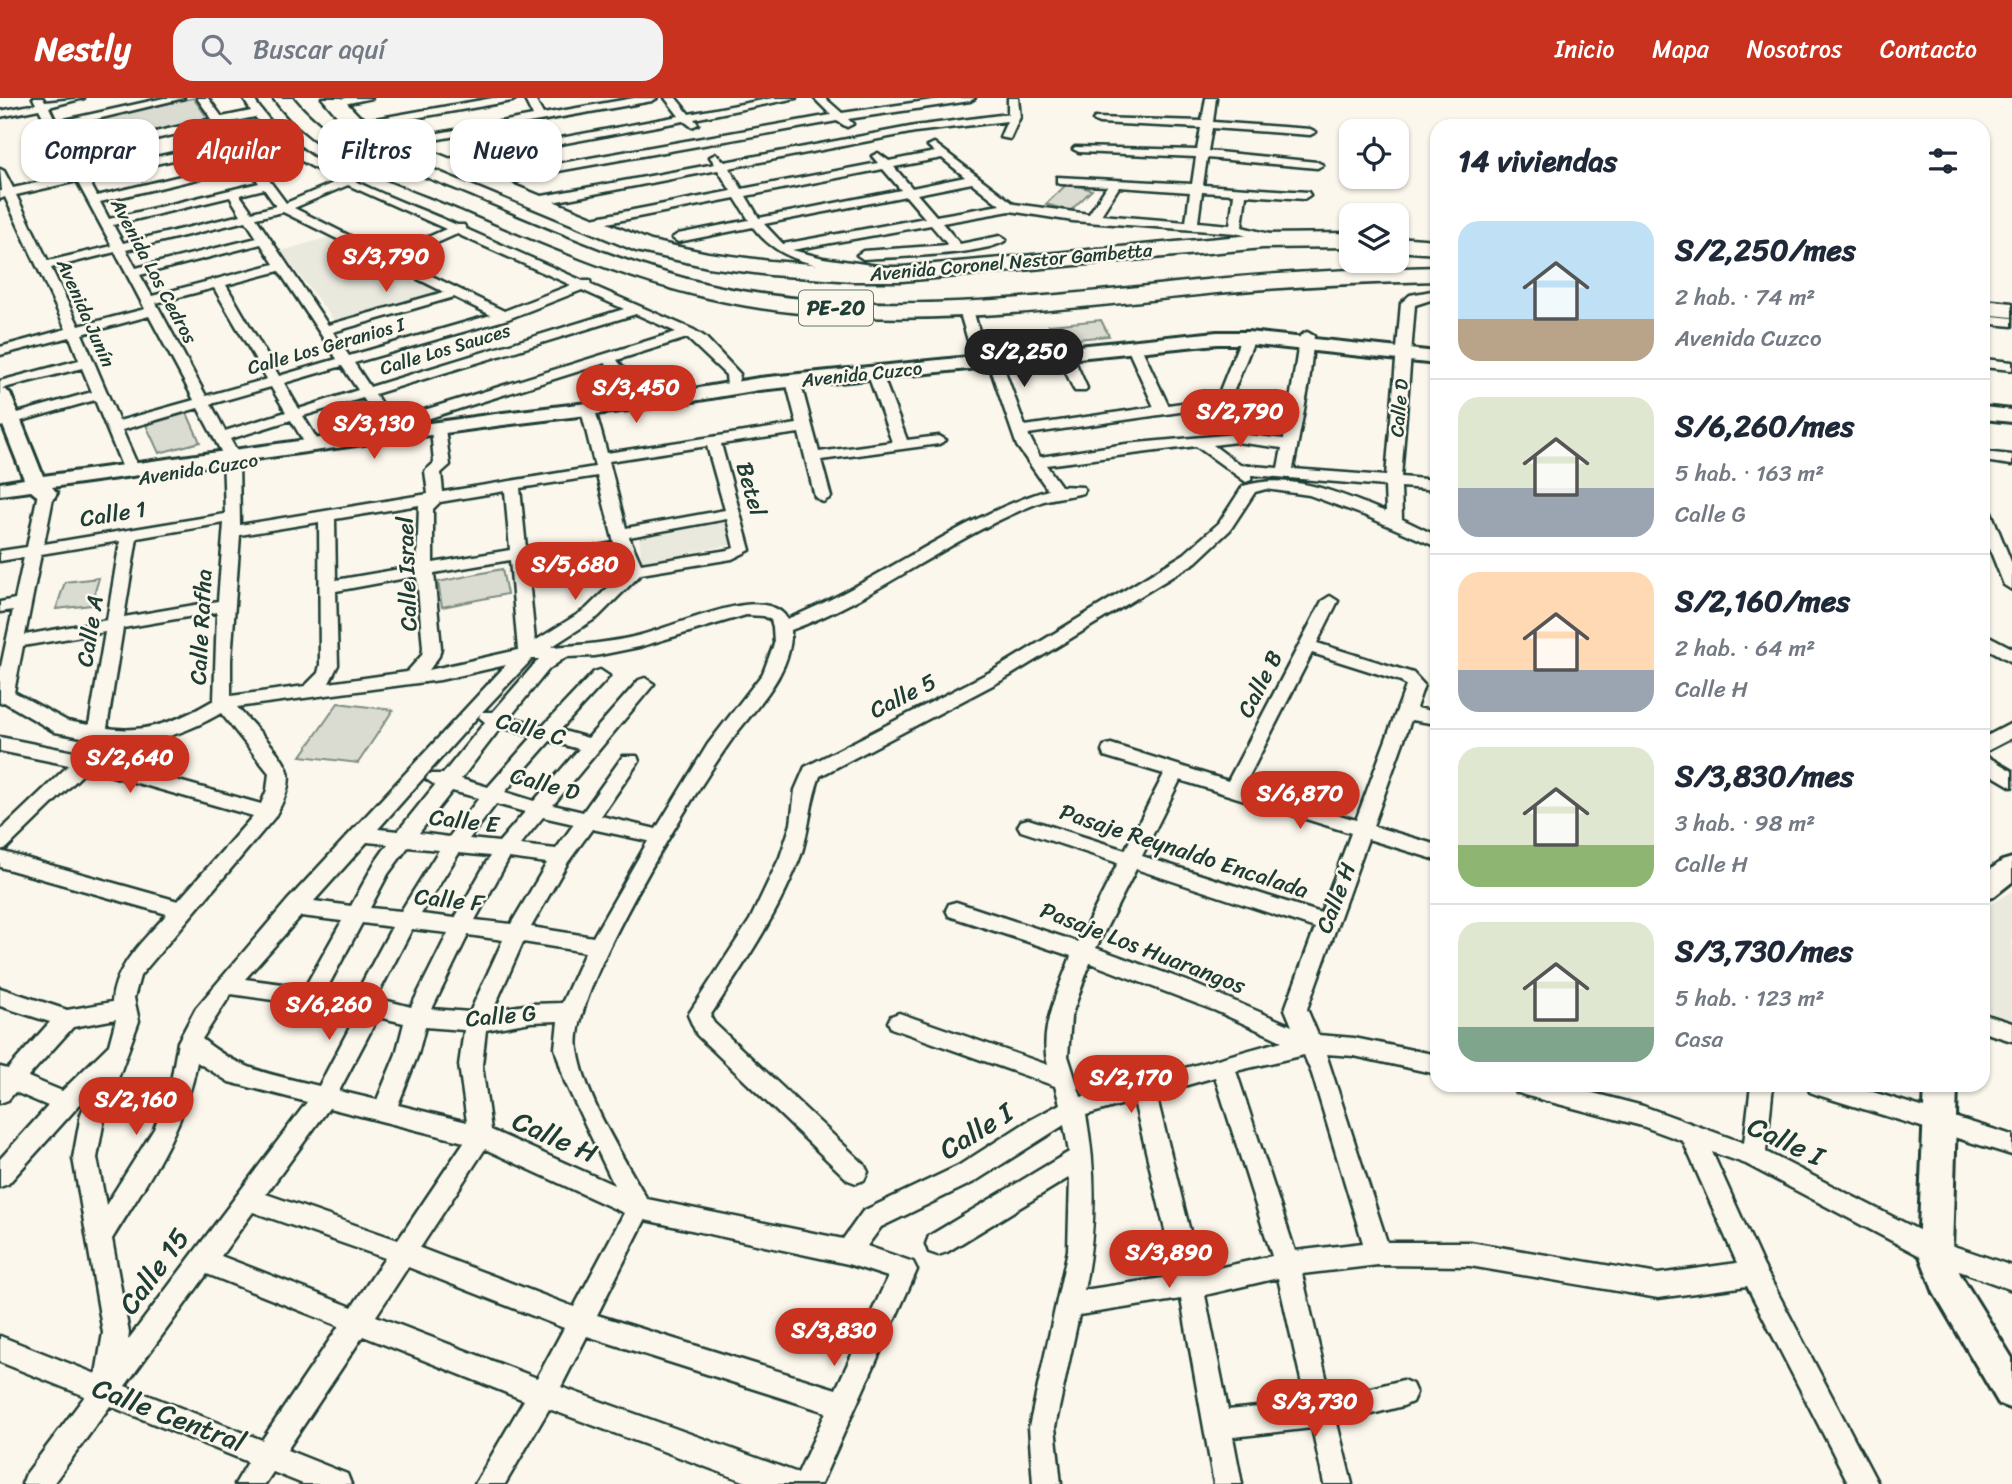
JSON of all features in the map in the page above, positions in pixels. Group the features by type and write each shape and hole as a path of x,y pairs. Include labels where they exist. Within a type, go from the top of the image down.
{"highway":[{"name":"Avenida Coronel Nestor Gambetta","path":"283,98 314,131 360,157 568,248 642,275 730,296 792,304 883,310 966,310 1252,283 1363,275 1430,274"},
{"name":"Avenida Coronel Nestor Gambetta","path":"333,101 352,119"},
{"name":"Avenida Coronel Nestor Gambetta","path":"436,161 644,246 708,260 824,272 902,274 1277,240 1339,240"},
{"path":"1409,245 1430,246"},
{"path":"1990,300 2012,302"},
{"path":"1990,308 2012,310"}],"street":[{"path":"0,114 40,102 79,98"},
{"path":"81,119 158,100 179,98"},
{"path":"202,98 218,119"},
{"path":"248,98 261,119"},
{"path":"333,101 366,98"},
{"path":"392,119 512,98"},
{"path":"529,98 540,118"},
{"path":"436,137 652,98"},
{"path":"670,98 705,141 757,222 780,248 789,253 879,267 902,274"},
{"path":"442,163 792,98"},
{"path":"819,98 862,139 957,248"},
{"path":"883,98 915,130 1010,207"},
{"path":"498,184 534,172 892,108 970,98"},
{"path":"1006,137 1014,117 1013,98"},
{"path":"1191,226 1200,154 1211,98"},
{"name":"Avenida Los Cedros","path":"40,102 49,119"},
{"path":"228,119 256,113"},
{"path":"537,201 862,139 1014,117"},
{"path":"1098,120 1310,132"},
{"path":"1079,149 1200,154 1317,165"},
{"path":"587,223 943,154"},
{"name":"Avenida Junín","path":"0,173 5,194 74,331 132,471"},
{"path":"678,239 973,179"},
{"path":"1061,180 1304,195"},
{"path":"93,200 173,181"},
{"path":"5,194 59,182"},
{"name":"Avenida Los Cedros","path":"84,182 228,452"},
{"path":"265,182 284,208 503,316"},
{"path":"43,266 284,208 346,182"},
{"path":"350,182 585,284 689,333 733,374 732,383"},
{"path":"1094,218 1115,184"},
{"path":"106,223 267,185"},
{"path":"1236,229 1240,190"},
{"path":"233,193 392,431 689,333"},
{"path":"780,248 1010,207 1042,214 1236,229 1277,240"},
{"path":"389,259 460,229"},
{"path":"132,273 264,240"},
{"path":"863,255 957,248 1000,240"},
{"path":"0,351 74,331 218,283 282,266"},
{"path":"218,283 312,444"},
{"name":"Calle Los Geranios I","path":"115,427 503,316 585,284"},
{"path":"324,330 458,292"},
{"path":"1415,298 1430,295"},
{"name":"Calle D","path":"1395,521 1393,481 1408,303 1415,298"},
{"name":"Calle Los Sauces","path":"228,452 295,415 639,309"},
{"path":"966,310 1025,446 1056,490"},
{"path":"1990,320 2012,322"},
{"name":"Avenida Cuzco","path":"1133,345 1160,337 1208,332 1254,332 1430,357"},
{"path":"1019,430 1223,402 1248,338"},
{"name":"Avenida Cuzco","path":"506,419 532,410 635,393 732,383 793,381 1133,345 1248,338 1306,340"},
{"path":"1285,473 1302,383 1306,340"},
{"path":"1133,345 1163,411"},
{"name":"Avenida Cuzco","path":"1404,351 1430,351"},
{"path":"1064,352 1080,388"},
{"path":"609,359 635,393"},
{"path":"0,385 87,362"},
{"path":"1990,364 2012,366"},
{"path":"874,372 901,445"},
{"path":"793,381 823,497"},
{"name":"Avenida Cuzco","path":"0,500 41,489 228,452 312,444 392,431 438,429 588,411 723,393 759,384"},
{"path":"0,393 6,421 41,489 34,550 1,694 62,727 129,738 147,737 196,719 223,703 412,678 527,654 595,650 639,641 745,610 768,611 778,617 782,627 783,644 771,675 715,749 661,838 599,946 570,1012 566,1048 576,1082 602,1140 639,1208 542,1394 489,1484"},
{"path":"6,421 100,394"},
{"path":"588,411 622,540 636,570"},
{"path":"1990,414 2012,416"},
{"name":"Calle 1","path":"0,556 129,535 327,515 512,485 713,441 806,427"},
{"name":"Calle Israel","path":"412,678 424,665 432,648 425,570 425,508 436,497 433,471 442,465 438,429"},
{"name":"Avenida Cuzco","path":"0,489 41,489 228,452 344,447 392,431"},
{"path":"1036,461 1236,438 1289,444"},
{"path":"813,457 939,440"},
{"name":"Betel","path":"713,441 732,513 744,543 742,550"},
{"path":"1200,442 1258,486 1281,485 1308,491 1395,521 1430,538"},
{"name":"Calle Rafha","path":"228,452 233,524 224,605 221,678 223,703 279,773 277,790 267,813"},
{"path":"1990,458 2012,460"},
{"path":"1235,469 1430,484"},
{"path":"512,485 527,654"},
{"name":"Calle 5","path":"856,1172 705,1029 699,1015 759,924 790,857 801,824 805,790 812,772 1000,674 1190,558 1219,535 1248,490 1258,486"},
{"path":"782,627 804,620 877,584 947,543 1056,490 1077,490"},
{"path":"328,587 425,570 519,559 622,540 732,513"},
{"path":"311,691 326,675 329,665 327,515"},
{"path":"1990,532 2012,585"},
{"name":"Calle A","path":"0,843 84,761 98,734 129,535"},
{"path":"98,1239 164,1133 181,1087 189,1042 204,1014 294,907 418,774 470,712 527,654 562,635 592,613 636,570 742,550"},
{"path":"1990,563 2002,565"},
{"name":"Calle B","path":"1233,789 1330,601"},
{"path":"0,607 23,603"},
{"path":"15,642 224,605"},
{"path":"1990,643 2012,656"},
{"name":"Calle H","path":"1308,646 1413,681 1415,684 1296,1009 1323,1074 1378,1253"},
{"path":"311,997 381,869 402,839 497,720 544,665 560,653"},
{"name":"Calle 15","path":"36,1484 325,1096 407,922 428,883 454,845 547,732 600,676"},
{"path":"384,1110 407,1054 417,1017 460,928 503,850 645,684"},
{"name":"Calle C","path":"470,712 593,746"},
{"path":"1404,712 1430,717"},
{"path":"1990,743 2012,729"},
{"path":"0,744 84,761 267,813 138,961 127,980 121,1009 128,1021 93,1114 85,1158 116,1333 106,1391"},
{"path":"1111,751 1430,851"},
{"path":"249,1484 405,1254 481,1136 469,1067 471,1037 517,933 585,820 630,761"},
{"path":"1990,766 2012,780"},
{"path":"1047,1484 1042,1427 1080,1250 1083,1201 1082,1157 1073,1109 1058,1056 1060,1017 1084,951 1175,771"},
{"name":"Calle D","path":"418,774 538,809 661,838"},
{"name":"Pasaje Reynaldo Encalada","path":"1028,826 1326,923"},
{"name":"Calle E","path":"361,834 561,857"},
{"path":"0,859 183,910"},
{"path":"1990,884 2012,868"},
{"name":"Calle F","path":"294,907 517,933 599,946"},
{"name":"Pasaje Los Huarangos","path":"956,909 1084,951 1273,1026 1309,1044"},
{"name":"Calle G","path":"226,985 367,1006 417,1017 477,1022 531,1013 570,1012"},
{"path":"0,997 67,1019 121,1009"},
{"path":"65,1103 4,1083 67,1019"},
{"path":"900,1022 1065,1080"},
{"path":"1990,1025 2012,1032"},
{"name":"Calle H","path":"189,1042 214,1063 237,1075 481,1136 639,1208 848,1252 904,1270 844,1405"},
{"name":"Calle I","path":"848,1252 872,1219 966,1174 1033,1130 1073,1109 1223,1065 1309,1044 1354,1047 1430,1063"},
{"path":"4,1166 118,1050"},
{"path":"1223,1065 1287,1264 1338,1484"},
{"path":"1143,1089 1191,1286 1228,1484"},
{"path":"1754,1157 1761,1092"},
{"path":"1840,1092 2012,1145"},
{"path":"1941,1092 1935,1251 1946,1282 2012,1391"},
{"name":"Calle I","path":"1597,1093 1692,1134 1754,1157 1935,1251 2012,1278"},
{"path":"1692,1134 1754,1273 1864,1484"},
{"path":"938,1244 1082,1157"},
{"path":"248,1199 405,1254 581,1322 844,1405 807,1484"},
{"path":"1067,1306 1191,1286 1287,1264 1378,1253 1470,1254 1658,1286 1754,1273"},
{"path":"201,1260 542,1394 790,1484"},
{"name":"Calle Central","path":"0,1349 337,1484"},
{"path":"1216,1425 1321,1414 1403,1393"}],"shaded area":[{"path":"193,98 209,119 173,119 173,129 159,132 159,119 97,119"},
{"path":"1068,183 1092,190 1070,211 1046,204"},
{"path":"333,236 449,292 336,323 281,251"},
{"path":"1101,320 1109,336 1056,341 1049,325"},
{"path":"187,413 200,442 159,453 146,425"},
{"path":"725,520 732,541 730,545 642,562 639,535"},
{"path":"502,569 507,594 442,607 438,582"},
{"path":"99,578 91,605 56,609 65,582"},
{"path":"338,703 393,710 358,763 301,756"},
{"path":"2012,891 2012,1023 1990,1017 1990,905"}]}
